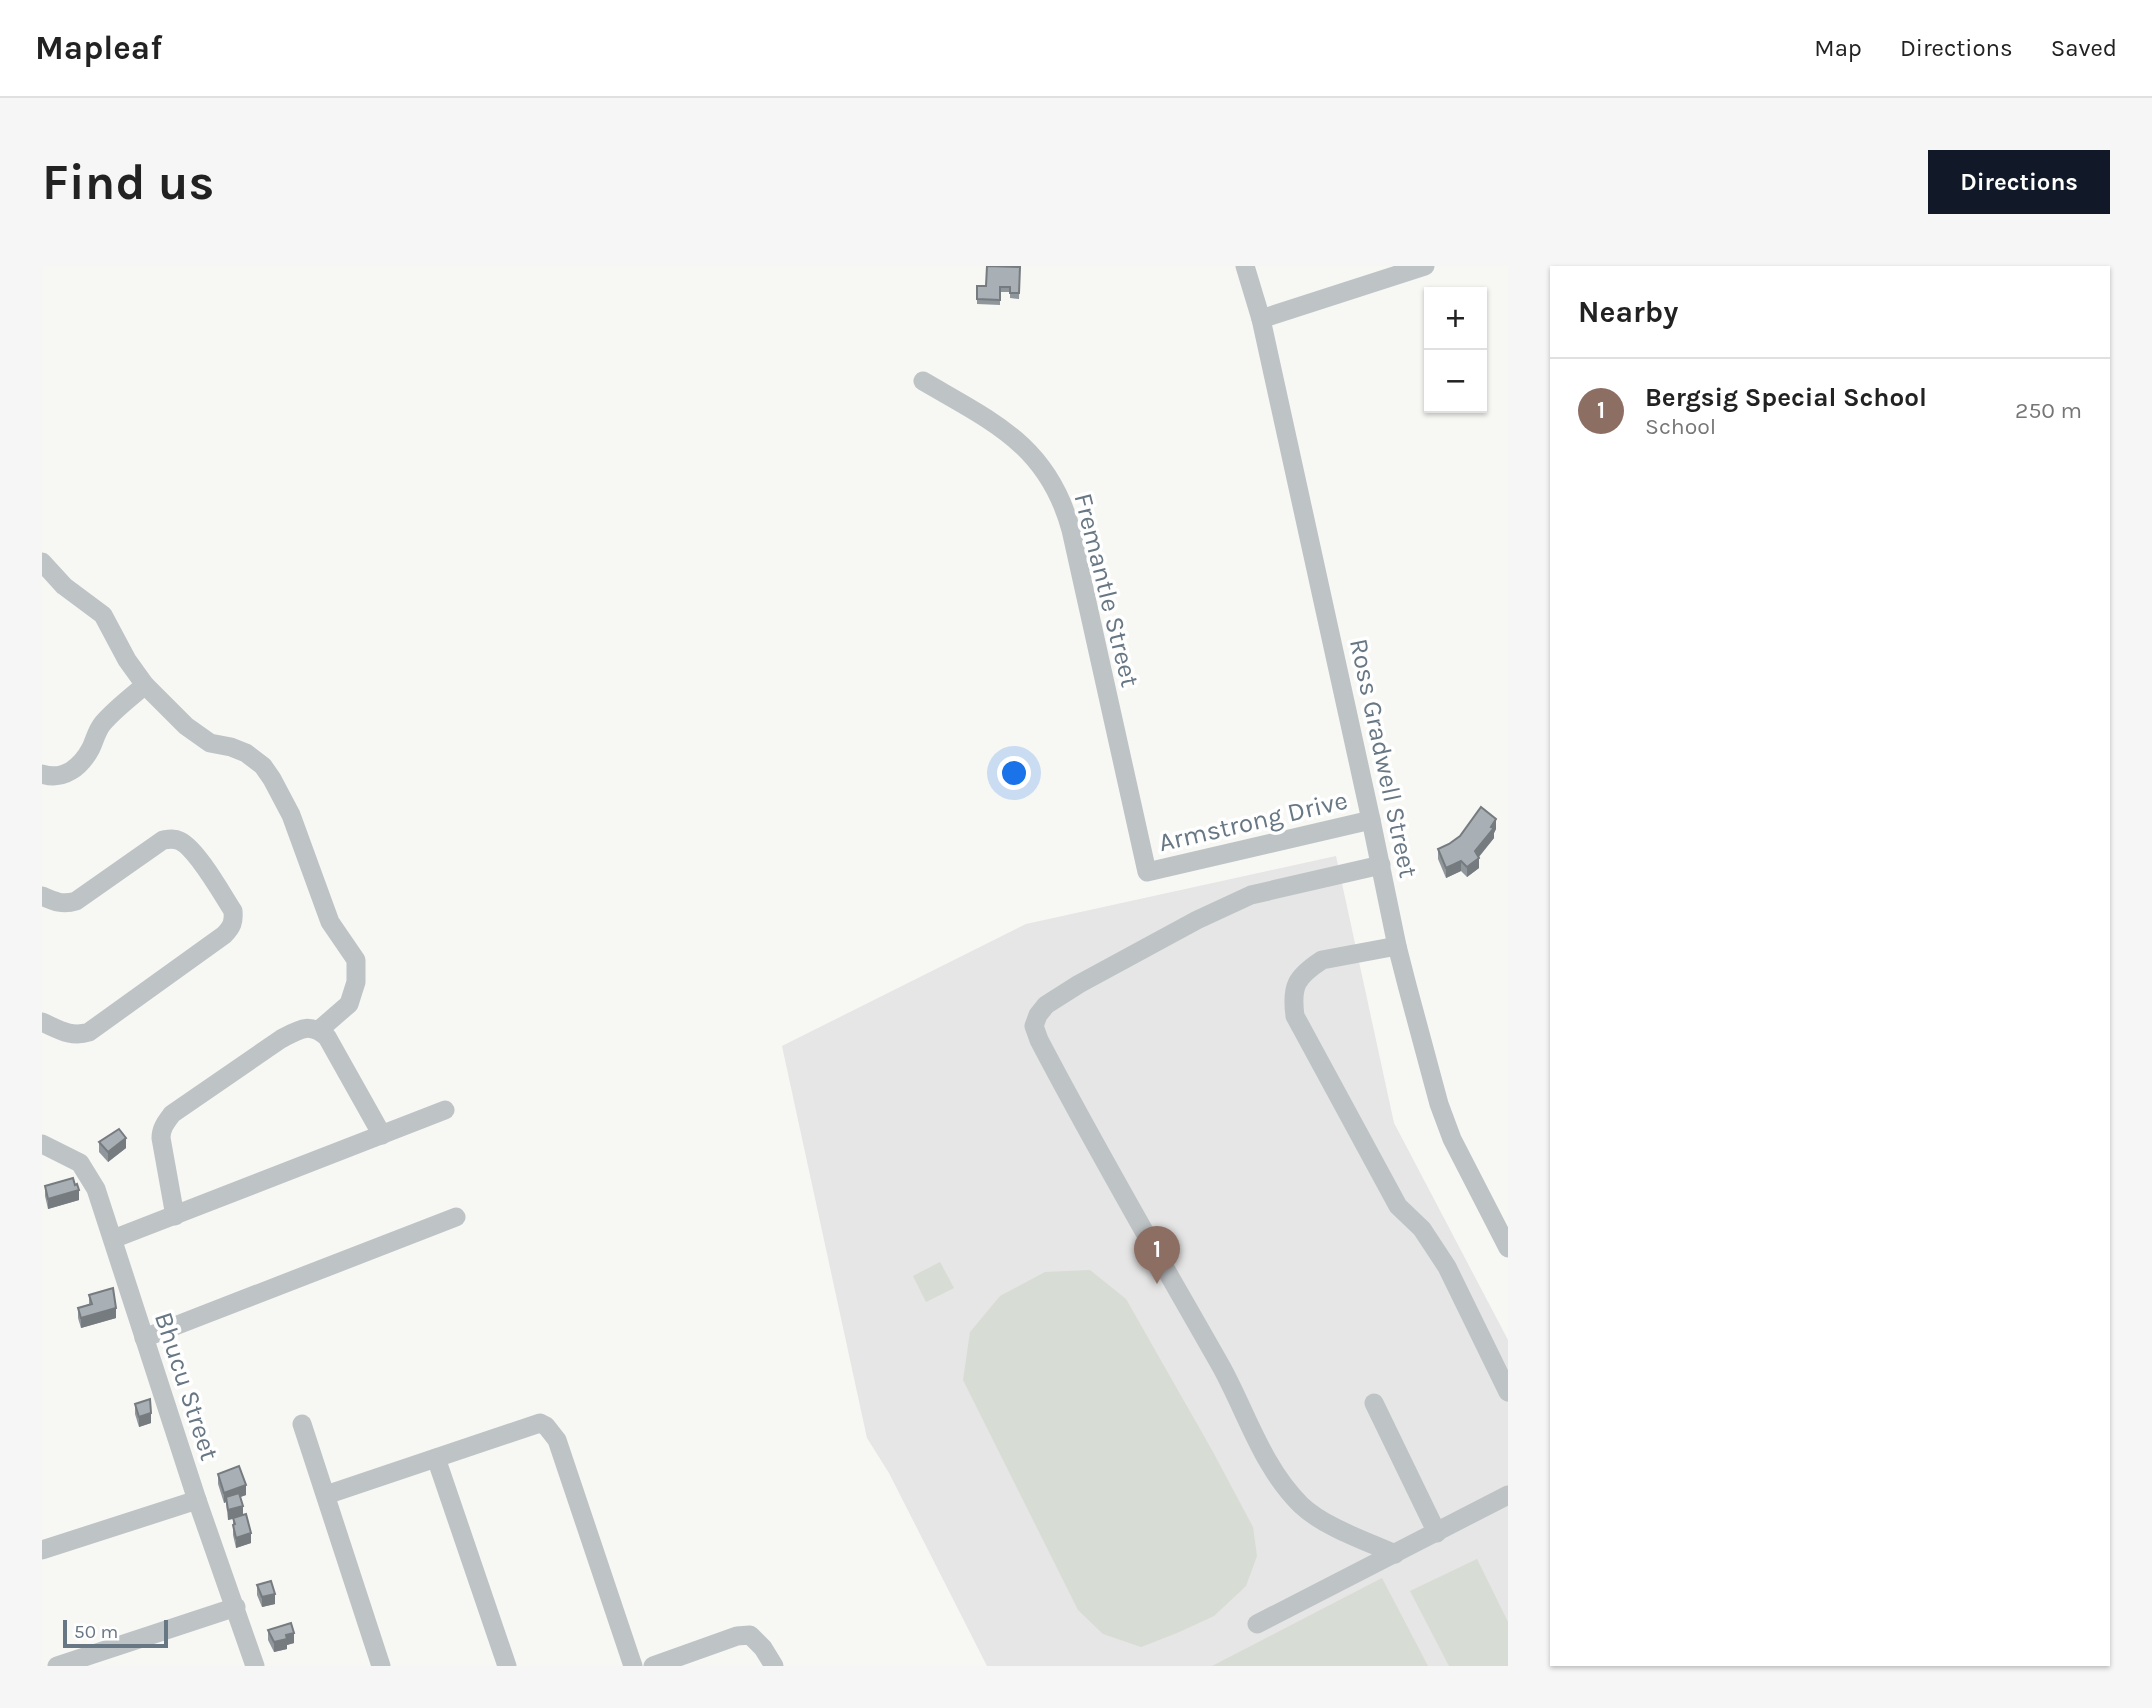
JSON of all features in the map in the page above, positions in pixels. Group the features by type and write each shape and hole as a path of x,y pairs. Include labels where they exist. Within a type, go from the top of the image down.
{"street":[{"name":"Ross Gradwell Street","path":"1245,266 1261,318 1397,946 1439,1104 1452,1139 1506,1239"},
{"path":"1261,318 1425,266"},
{"name":"Fremantle Street","path":"923,381 1010,433 1032,453 1056,490 1071,530 1147,872"},
{"path":"42,562 64,586 103,615 127,660 145,685 196,735 210,743 246,753 263,766 291,815 330,922 356,960 356,982 349,1004 319,1030"},
{"path":"42,775 50,777 69,773 78,766 90,750 103,723 145,685"},
{"name":"Armstrong Drive","path":"1147,872 1371,820"},
{"path":"42,896 56,903 76,901 163,840 172,839 192,850 233,911 234,920 232,927 224,935 89,1032 69,1035 42,1022"},
{"path":"1381,865 1237,900 1079,984 1046,1005 1034,1026 1093,1143 1224,1372 1281,1484 1303,1508 1329,1524 1395,1554"},
{"path":"1397,946 1322,960 1296,984 1293,991 1295,1016 1398,1206 1422,1229 1447,1267 1508,1392"},
{"path":"175,1216 161,1138 165,1122 172,1114 297,1030 311,1027 327,1037 382,1135"},
{"path":"113,1239 445,1110"},
{"name":"Bhucu Street","path":"42,1144 80,1163 96,1189 197,1500 255,1666"},
{"path":"144,1338 456,1217"},
{"path":"1374,1403 1437,1533"},
{"path":"326,1495 540,1423 550,1430 557,1440 633,1666"},
{"path":"302,1424 381,1666"},
{"path":"436,1458 507,1666"},
{"path":"1257,1623 1508,1495"},
{"path":"42,1550 197,1500"},
{"path":"57,1666 236,1607"},
{"path":"653,1666 737,1636 750,1634 764,1648 774,1666"}],"shaded area":[{"path":"1336,856 1394,1123 1508,1340 1508,1666 987,1666 889,1473 867,1438 782,1046 1026,924"},
{"path":"940,1262 954,1288 926,1302 913,1276"},
{"path":"1090,1270 1126,1299 1253,1527 1257,1556 1246,1586 1214,1616 1141,1647 1103,1634 1078,1610 963,1380 970,1332 1000,1296 1045,1272"},
{"path":"1477,1559 1508,1622 1508,1666 1449,1666 1410,1591"},
{"path":"1382,1578 1428,1666 1212,1666"}],"building":[{"path":"987,266 1020,267 1019,293 1010,293 1010,287 1000,287 1000,300 977,299 977,286 986,286"},
{"path":"1481,807 1496,819 1491,827 1494,828 1475,851 1479,858 1467,867 1461,861 1446,868 1438,849 1460,836"},
{"path":"119,1129 126,1138 108,1152 99,1142"},
{"path":"73,1178 79,1190 48,1199 45,1186"},
{"path":"113,1288 116,1308 81,1318 78,1308 92,1304 89,1295"},
{"path":"150,1399 151,1413 139,1417 135,1404"},
{"path":"239,1466 246,1485 224,1493 218,1474"},
{"path":"239,1493 243,1506 228,1510 226,1497"},
{"path":"246,1514 251,1533 236,1538 233,1518"},
{"path":"271,1581 275,1594 262,1597 257,1585"},
{"path":"291,1623 294,1633 286,1635 287,1639 274,1642 268,1630"}],"place":[{"name":"Bergsig Special School","path":"1157,1284"}]}
